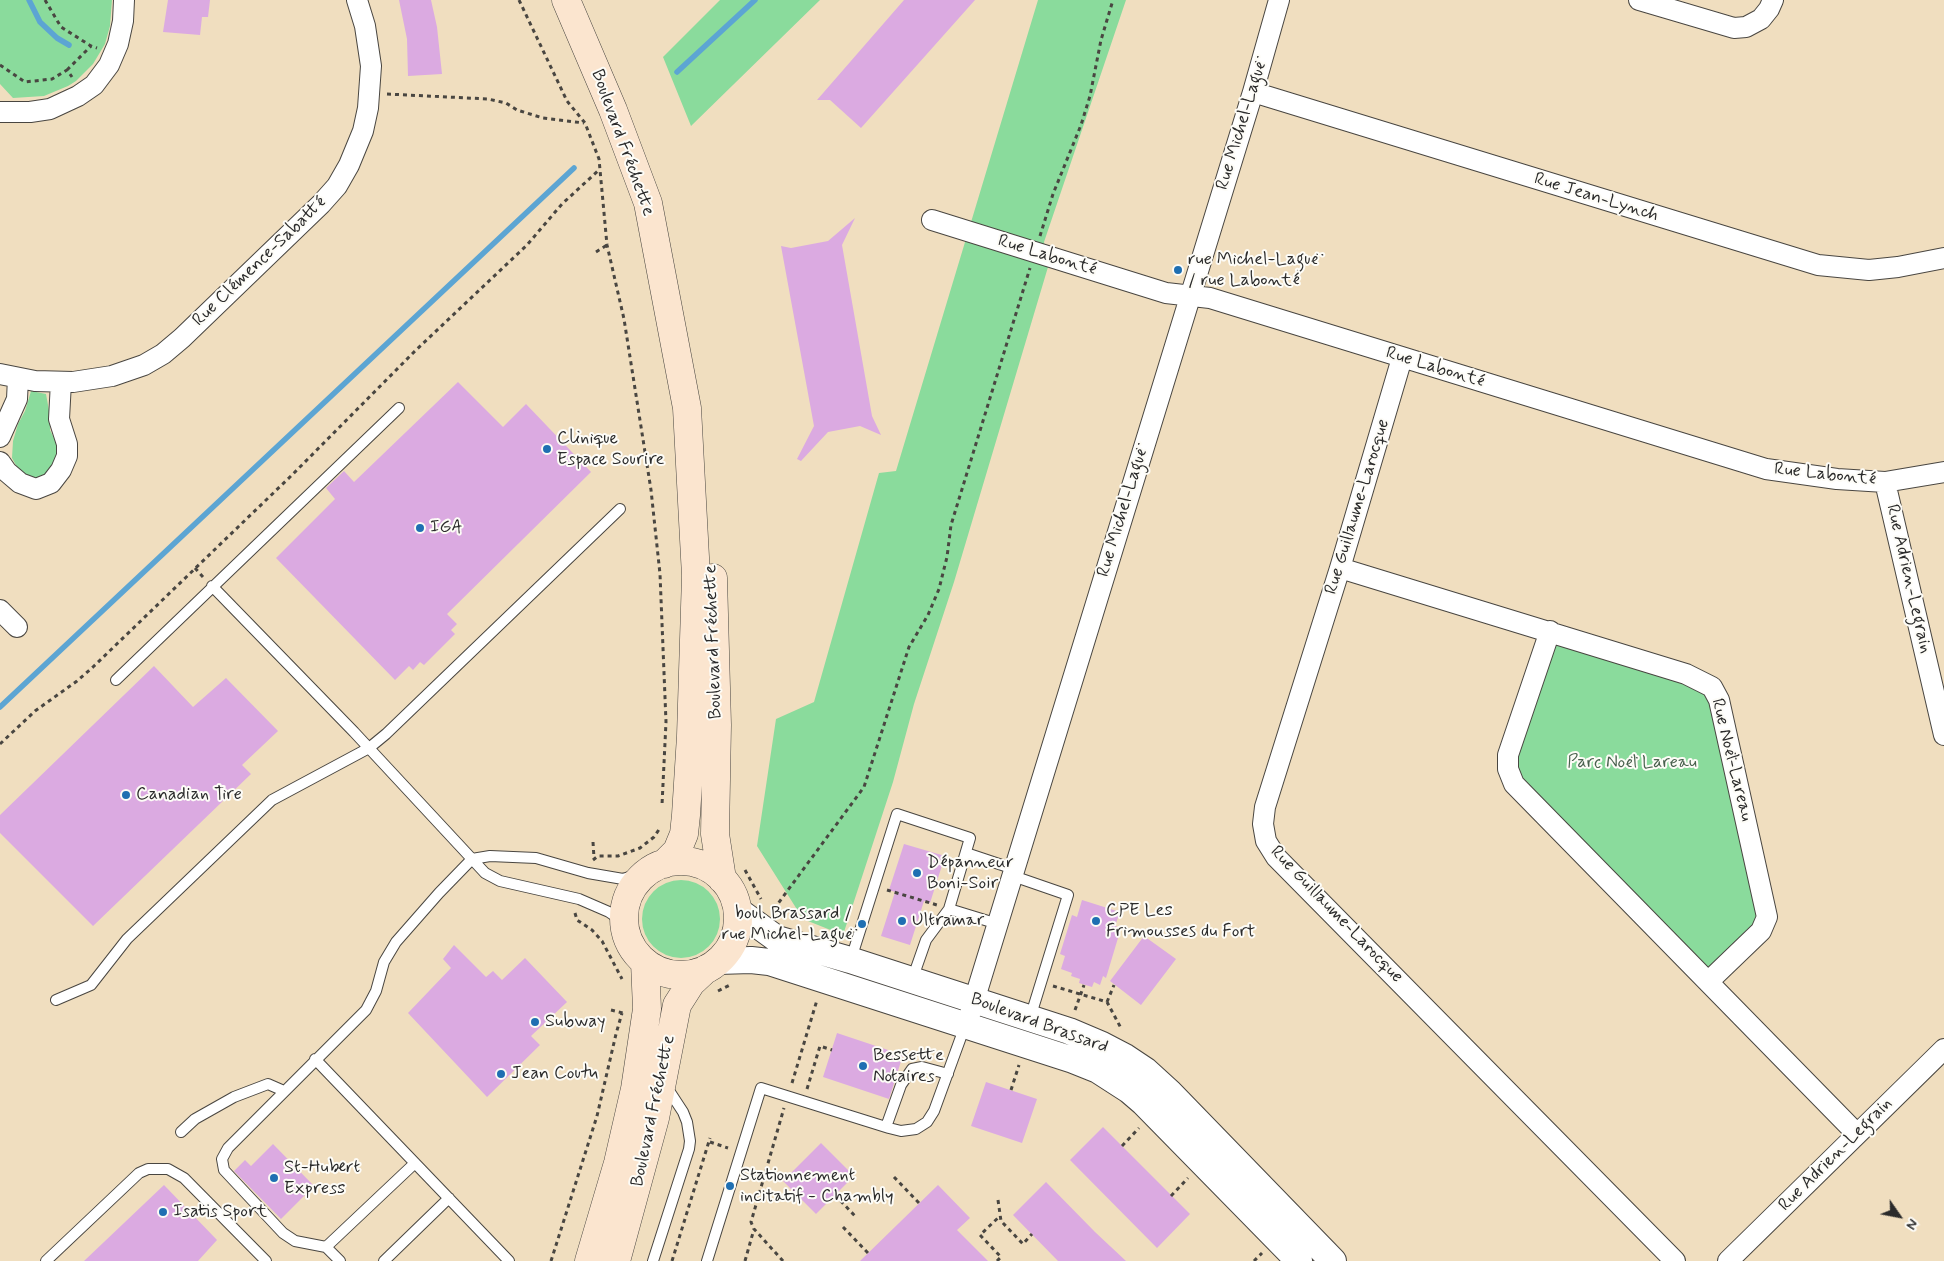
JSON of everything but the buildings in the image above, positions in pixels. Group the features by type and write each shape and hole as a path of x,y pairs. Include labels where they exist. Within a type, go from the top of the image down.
{"main road":[{"name":"Boulevard Fréchette","path":"566,0 613,110 648,203 687,408 696,576 691,736 684,834 677,851 658,867"},
{"name":"Boulevard Fréchette","path":"687,408 697,434 702,460 711,561 715,628 717,725 715,834 732,871"},
{"path":"678,862 692,862 705,867 732,871 729,888 737,910 737,927 733,940 713,974 675,975 655,969 645,962 627,938 624,922 628,898 632,888 658,867 678,862"},
{"name":"Boulevard Fréchette","path":"589,1261 615,1172 635,1089 647,1009 645,962"},
{"name":"Boulevard Fréchette","path":"616,1261 646,1156 677,1005 691,983 713,974"}],"street":[{"path":"0,112 30,112 50,109 78,96 94,85 109,65 121,35 124,0"},
{"name":"Rue Clémence-Sabatté","path":"9,376 61,382 86,381 123,373 144,365 163,354 189,332 307,218 336,186 349,166 363,131 370,93 369,51 357,0"},
{"name":"Rue Michel-Laguë","path":"966,1025 1253,92 1279,0"},
{"path":"1639,0 1734,28 1746,27 1761,18 1769,9 1773,0"},
{"name":"Rue Jean-Lynch","path":"1253,92 1818,265 1869,270 1898,267 1944,258"},
{"name":"Rue Labonté","path":"932,220 1166,293 1210,298 1766,469 1836,479 1885,482 1944,472"},
{"name":"Rue Guillaume-Larocque","path":"1402,358 1340,568 1265,807 1264,832 1270,850 1675,1261"},
{"path":"0,437 17,399 9,376"},
{"path":"0,462 7,472 20,483 36,489 51,483 61,470 67,456 67,444 59,419 61,382"},
{"name":"Rue Adrien-Legrain","path":"1885,482 1944,735"},
{"name":"Rue Noël-Lareau","path":"1340,568 1550,631 1686,674 1709,684 1718,696 1767,917 1761,931 1708,981"},
{"path":"0,610 17,628"},
{"path":"1550,631 1508,756 1507,763 1512,779 1526,797 1857,1134"},
{"name":"Boulevard Brassard","path":"737,910 777,939 850,960 1088,1038 1146,1070 1170,1092 1333,1261"},
{"name":"Boulevard Brassard","path":"713,974 751,960 769,962 1085,1064 1114,1079 1129,1090 1298,1261"},
{"name":"Rue Adrien-Legrain","path":"1728,1261 1944,1049"}],"lane":[{"path":"116,680 399,408"},
{"path":"56,1000 91,985 127,939 272,800 370,748 620,509"},
{"path":"212,586 370,748 485,873 500,881 579,899 609,912 624,922"},
{"path":"850,960 897,814 970,838 949,908 926,940 912,980"},
{"path":"966,853 1068,895 1030,1018"},
{"path":"340,1261 326,1247 295,1241 283,1233 224,1170 222,1159 228,1148 366,1010 376,990 384,962 396,942 438,893 472,859 490,856 536,858 588,873 624,878 658,867"},
{"path":"949,908 998,924"},
{"path":"706,1261 761,1088 901,1131 916,1129 927,1122 934,1111 966,1025"},
{"path":"315,1059 509,1261"},
{"path":"886,1127 901,1085 912,1069 922,1067 948,1074"},
{"path":"653,1261 690,1141 687,1122 683,1112 662,1080"},
{"path":"181,1132 195,1119 234,1098 268,1084 284,1091"},
{"path":"326,1247 415,1163"},
{"path":"46,1261 139,1174 148,1169 168,1169 184,1178 266,1261"},
{"path":"384,1261 449,1198"}],"path":[{"path":"45,0 61,27 91,46 114,53"},
{"path":"519,0 567,101 585,123 599,159 607,245 624,318 651,490 660,574 666,722 662,808"},
{"path":"1038,241 1053,194 1090,96 1101,40 1113,0"},
{"path":"0,65 25,82 52,79 67,70 91,46"},
{"path":"67,70 76,81 78,96"},
{"path":"382,93 488,99 506,103 517,110 543,118 585,123"},
{"path":"0,744 35,711 93,667 292,475 416,350 499,273 532,240 562,204 600,169"},
{"path":"596,252 607,245"},
{"path":"772,912 864,787 909,647 928,615 939,589 947,557 951,525 1032,262"},
{"path":"594,858 598,856 618,856 640,848 654,837 663,823"},
{"path":"590,865 594,858 593,842"},
{"path":"732,871 763,901"},
{"path":"889,890 930,903"},
{"path":"576,906 574,916 592,930 602,942 613,960 624,986"},
{"path":"713,974 739,982"},
{"path":"1049,985 1107,1002 1124,1035"},
{"path":"1074,1014 1084,985"},
{"path":"1107,1002 1114,985"},
{"path":"791,1087 818,998"},
{"path":"611,1010 623,1013"},
{"path":"551,1261 592,1132 619,1020 627,1010"},
{"path":"806,1092 820,1046 832,1050"},
{"path":"1011,1090 1019,1063"},
{"path":"783,1261 754,1229 751,1219 784,1115 784,1109"},
{"path":"1122,1146 1140,1127"},
{"path":"672,1261 710,1140 741,1152"},
{"path":"894,1177 919,1203"},
{"path":"1171,1196 1189,1177"},
{"path":"835,1195 855,1216"},
{"path":"998,1200 1001,1221 1022,1244 1032,1234"},
{"path":"997,1261 1001,1257 980,1235 1000,1216"},
{"path":"843,1227 868,1253"},
{"path":"745,1261 754,1229"},
{"path":"1254,1261 1263,1252"}],"green space":[{"path":"0,0 112,0 110,26 105,44 93,64 76,81 68,86 44,96 13,98 0,84"},
{"path":"720,0 820,0 691,126 663,57"},
{"path":"1038,0 1126,0 1044,242 1048,267 954,582 914,704 893,782 843,935 803,919 757,846 776,719 814,702 879,473 896,471"},
{"path":"31,391 46,394 50,416 50,430 57,444 59,457 51,472 40,479 27,475 18,469 12,458 13,441"},
{"name":"Parc Noël Lareau","path":"1554,630 1722,686 1762,920 1714,982 1529,805 1509,760"},
{"path":"681,880 696,883 713,897 717,904 720,919 717,934 703,951 696,955 681,958 666,955 649,941 645,934 642,919 645,904 659,887 666,883"}],"waterway":[{"path":"29,0 40,22 57,38 69,45"},
{"path":"677,72 755,0"},
{"path":"0,707 574,168"}],"place":[{"name":"rue Michel-Laguë / rue Labonté","path":"1178,270"},
{"name":"Clinique Espace Sourire","path":"547,449"},
{"name":"IGA","path":"420,528"},
{"name":"Canadian Tire","path":"126,795"},
{"name":"Dépanneur Boni-Soir","path":"917,873"},
{"name":"Ultramar","path":"902,921"},
{"name":"CPE Les Frimousses du Fort","path":"1096,921"},
{"name":"boul. Brassard / rue Michel-Laguë","path":"862,924"},
{"name":"Subway","path":"535,1022"},
{"name":"Bessette Notaires","path":"863,1066"},
{"name":"Jean Coutu","path":"501,1074"},
{"name":"St-Hubert Express","path":"274,1178"},
{"name":"Stationnement incitatif - Chambly","path":"730,1186"},
{"name":"Isatis Sport","path":"163,1212"}]}
